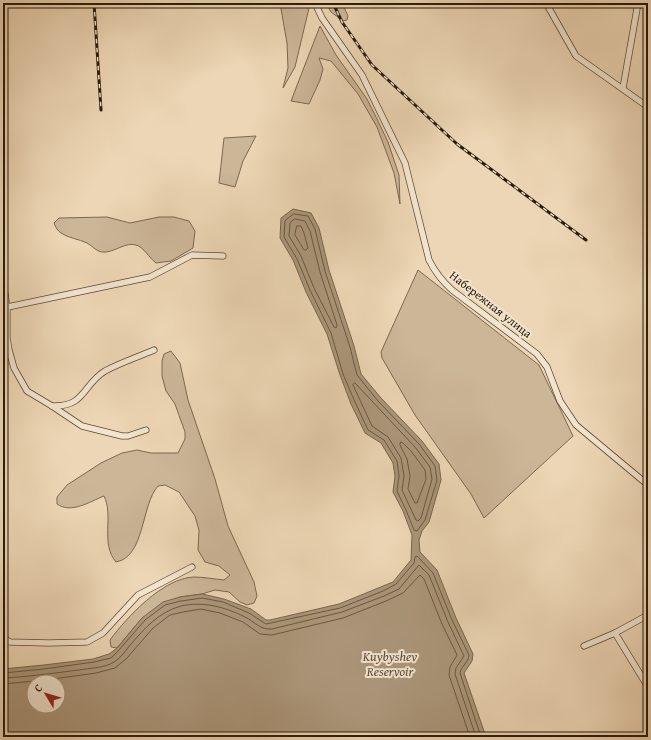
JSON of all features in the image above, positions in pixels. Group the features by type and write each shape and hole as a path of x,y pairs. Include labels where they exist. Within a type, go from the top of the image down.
{"street":[{"name":"Набережная улица","path":"315,3 322,18 362,75 405,163 429,260 435,272 452,290 537,354 547,367 560,401 576,425 648,485"},
{"path":"546,3 576,56 648,107"},
{"path":"623,88 638,3"},
{"path":"5,308 150,277 192,256 223,256"},
{"path":"3,280 9,350 14,368 27,391 52,406 75,423 91,429 122,436 128,436 146,430"},
{"path":"52,406 69,405 104,372 154,350"},
{"path":"3,638 10,642 87,642 103,633 138,595 192,567"},
{"path":"584,646 615,633 648,615"},
{"path":"615,633 648,687"}],"shaded area":[{"path":"280,3 308,3 309,8 295,67 283,88 288,68 287,43"},
{"path":"326,3 342,3 348,16 347,20 343,21 331,12"},
{"path":"320,26 336,55 367,99 388,142 399,175 400,204 394,173 377,127 358,94 331,61 319,58 323,69 320,80 309,104 291,101"},
{"path":"256,136 243,161 235,187 219,183 224,138"},
{"path":"107,217 130,223 159,217 174,217 189,221 195,231 193,248 171,261 156,263 142,248 132,244 106,252 100,252 81,240 61,233 54,223 59,218"},
{"path":"418,270 539,365 573,436 484,518 471,494 415,415 382,358 381,352"},
{"path":"171,351 180,363 188,400 215,479 228,526 254,582 257,596 254,603 247,605 240,602 229,592 215,590 202,594 180,597 142,618 117,648 111,647 110,640 117,631 136,610 158,591 182,579 194,577 224,580 230,575 219,566 205,562 198,550 199,530 195,516 179,492 165,485 158,486 148,505 138,541 132,551 125,558 116,562 111,555 109,546 108,512 104,496 80,506 68,508 57,504 57,497 67,485 101,463 122,453 137,450 151,453 178,453 185,439 185,432 175,404 166,391 162,376 162,361 164,354"}],"water":[{"name":"Kuybyshev Reservoir","path":"293,209 311,213 319,228 329,270 354,346 361,374 381,398 422,441 439,464 441,480 429,522 422,531 419,540 420,552 437,570 456,618 473,654 472,661 464,673 486,737 3,737 3,669 93,659 109,654 117,648 142,618 163,602 180,597 202,594 224,599 251,609 266,620 339,604 393,582 411,560 412,535 403,511 393,492 395,476 393,463 381,443 365,433 351,404 327,334 306,292 293,260 280,238 281,218"}],"railway":[{"path":"94,3 101,110"},
{"path":"333,3 342,22 372,65 457,144 586,240"}]}
